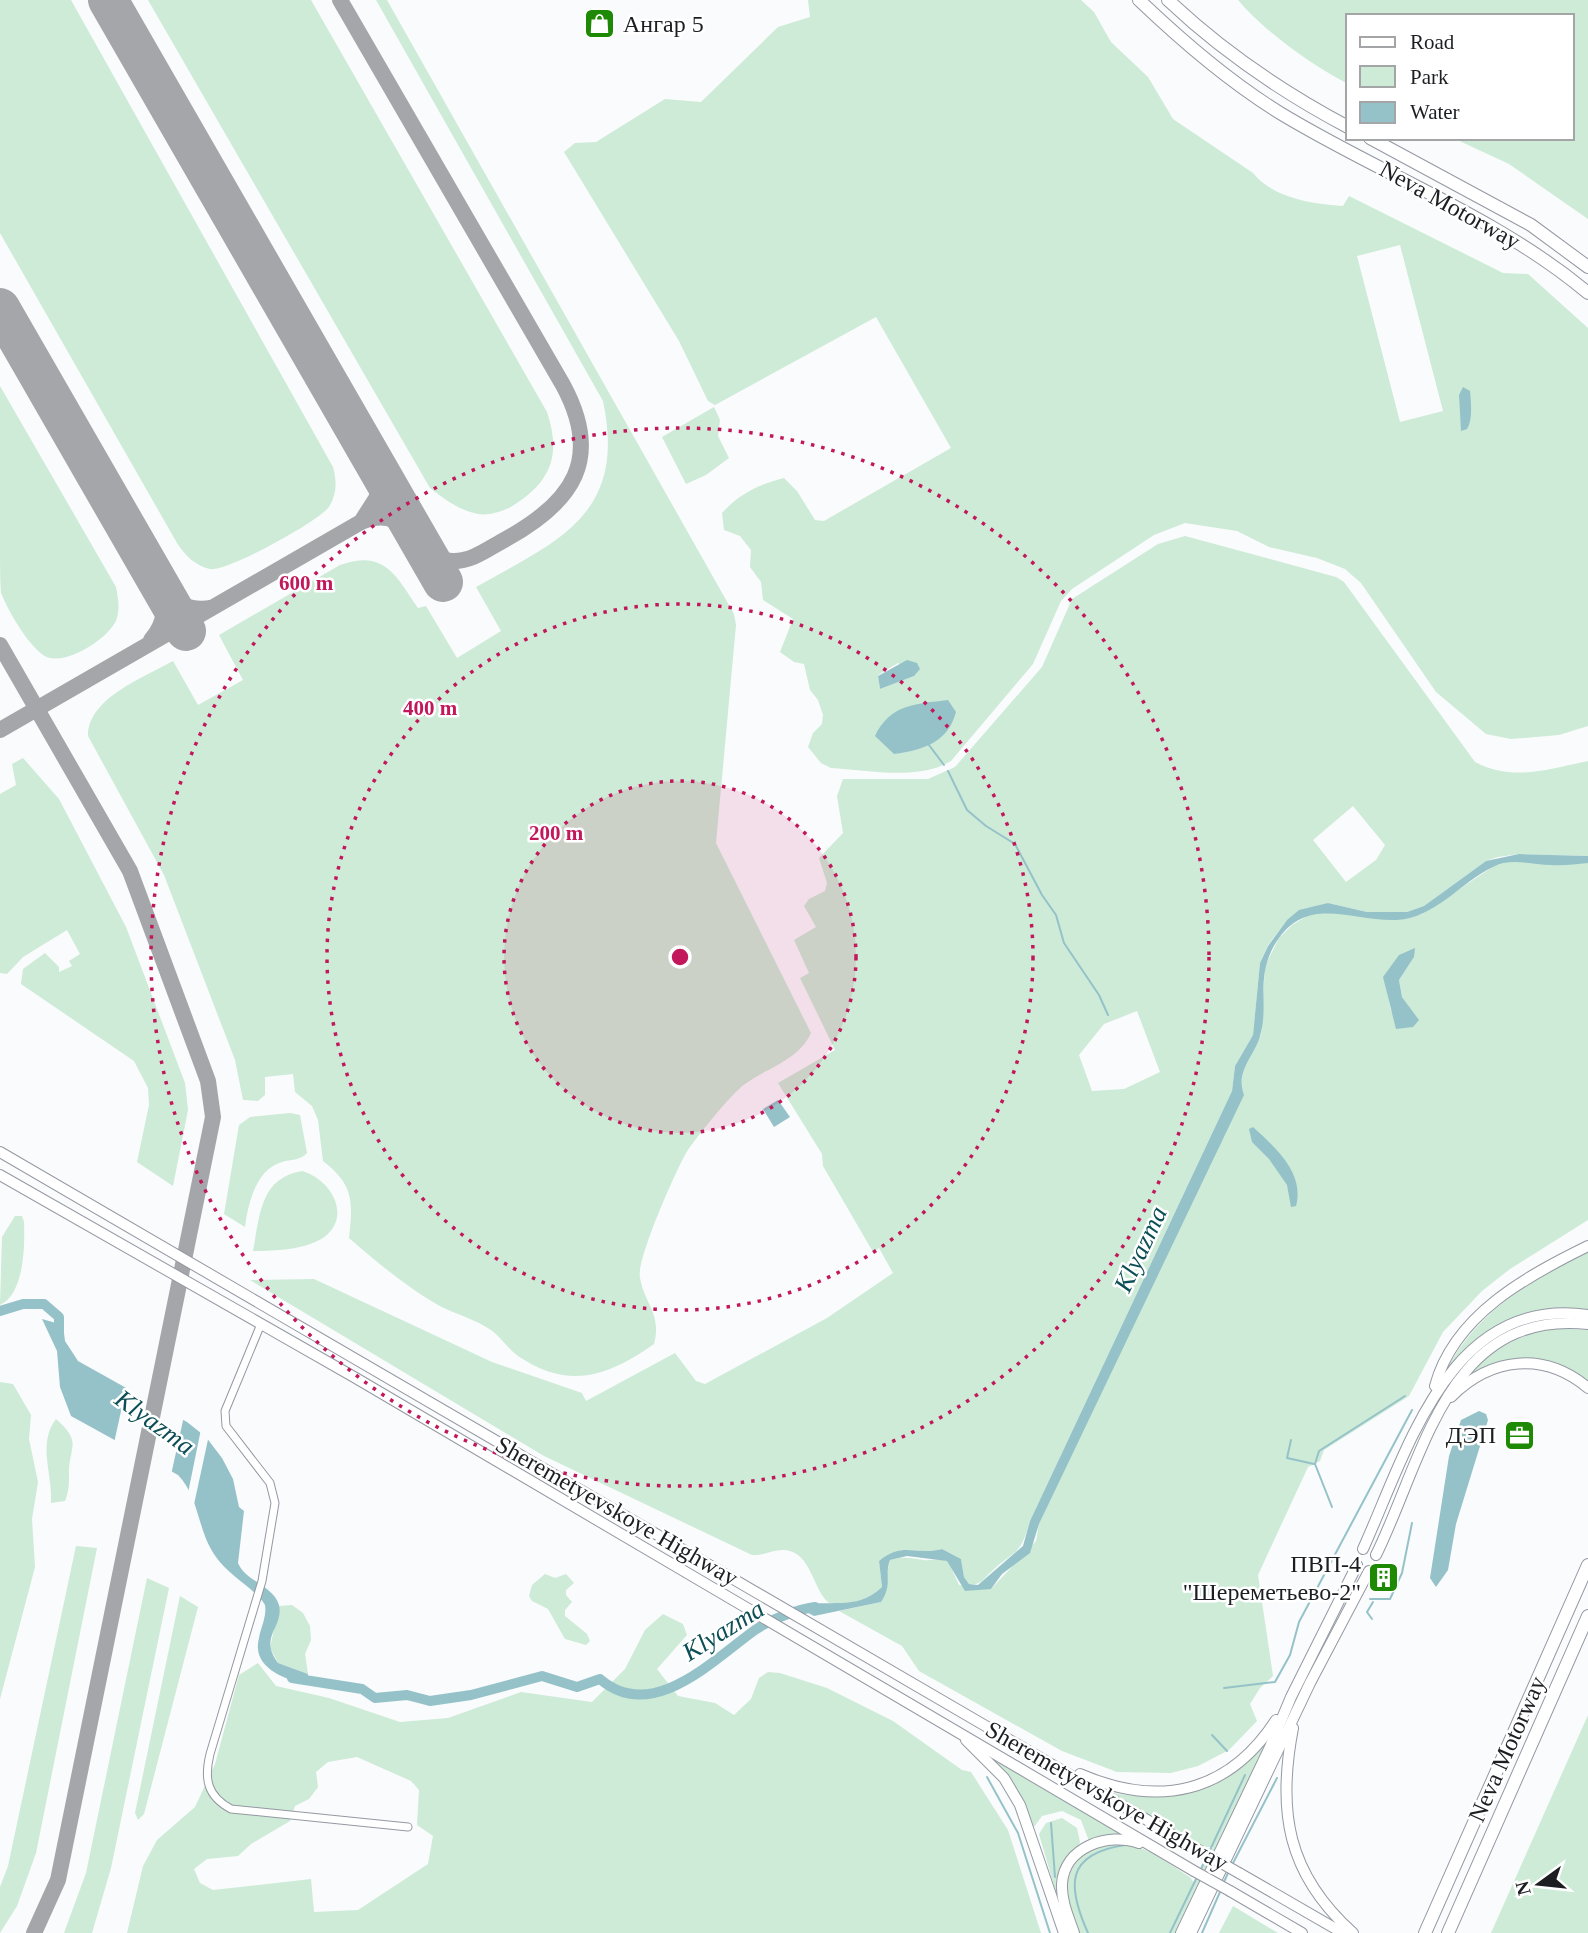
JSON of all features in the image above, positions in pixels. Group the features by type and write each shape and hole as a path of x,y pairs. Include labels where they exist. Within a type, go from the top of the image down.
{"highway":[{"name":"Neva Motorway","path":"1139,0 1183,42 1282,114 1519,242 1588,293"},
{"path":"1168,0 1244,64 1294,98 1346,126"},
{"name":"Neva Motorway","path":"1374,140 1531,225 1588,267"},
{"name":"Neva Motorway","path":"1425,1933 1588,1565"},
{"name":"Neva Motorway","path":"1448,1933 1588,1616"}],"main road":[{"name":"Sheremetyevskoye Highway","path":"0,1152 1343,1933"},
{"name":"Sheremetyevskoye Highway","path":"0,1175 354,1377 1302,1933"},
{"path":"1376,1555 1435,1406 1445,1362 1458,1341 1486,1310 1522,1280 1588,1246"},
{"path":"1363,1549 1458,1361 1493,1333 1545,1314 1588,1315"},
{"path":"1435,1406 1465,1368 1497,1343 1514,1334 1548,1324 1588,1324"},
{"path":"1435,1406 1478,1374 1510,1363 1544,1363 1568,1374 1588,1388"},
{"path":"1181,1933 1270,1747 1290,1697 1357,1565"},
{"path":"1191,1933 1297,1711 1369,1570"},
{"path":"1042,1757 1123,1790 1165,1793 1183,1790 1217,1777 1243,1759 1269,1730 1290,1697"},
{"path":"1297,1711 1285,1771 1289,1833 1301,1865 1319,1896 1353,1933"},
{"path":"952,1727 991,1764 1012,1790 1039,1854 1064,1933"},
{"path":"1074,1933 1065,1908 1062,1883 1077,1854 1090,1845 1111,1839 1130,1840 1163,1852"}],"street":[{"path":"261,1324 225,1411 226,1426 270,1483 275,1503 262,1581 207,1766 206,1778 214,1796 231,1809 408,1827"},
{"path":"354,1377 365,1375 366,1367 361,1362"}],"green space":[{"path":"0,0 71,0 333,467 335,488 328,508 290,534 234,563 220,568 205,568 191,559 180,547 0,233"},
{"path":"148,0 311,0 547,412 553,454 545,476 527,496 506,509 482,514 458,507 430,488"},
{"path":"376,0 387,0 734,614 736,625 716,843 811,1033 791,1057 739,1089 686,1153 657,1216 640,1268 642,1287 656,1325 654,1344 620,1365 587,1375 571,1376 536,1367 514,1353 491,1330 438,1305 414,1290 349,1238 351,1204 346,1186 323,1161 318,1120 312,1106 295,1092 293,1074 265,1077 265,1095 258,1101 243,1100 235,1060 164,875 88,736 90,723 107,700 133,682 173,661 198,705 243,680 219,635 340,565 355,561 368,560 388,568 418,608 426,606 457,658 501,631 476,587 535,554 559,537 580,519 596,497 605,471 608,440 603,401"},
{"path":"808,0 1081,0 1094,12 1111,42 1148,77 1173,119 1253,173 1261,182 1294,198 1331,205 1343,206 1349,196 1503,273 1528,274 1588,328 1588,726 1559,735 1511,739 1486,734 1436,692 1361,583 1345,569 1317,558 1269,547 1237,531 1185,523 1154,535 1072,589 1061,601 1033,664 951,761 924,771 908,773 831,768 821,763 808,747 813,733 822,724 823,715 818,700 810,690 804,664 794,662 780,652 793,619 763,600 761,582 750,567 751,550 740,536 724,530 722,513 735,500 750,491 784,478 797,491 815,520 824,521 951,448 876,317 715,405 708,401 679,341 564,152 575,143 596,142 665,99 701,102 778,27 810,17","holes":["1400,245 1443,411 1400,422 1357,256","898,663 914,676 880,689 878,675"]},
{"path":"1238,0 1588,0 1588,219 1509,164 1457,140 1574,140 1574,14 1346,14 1346,83 1290,47"},
{"path":"0,386 116,587 118,610 113,626 85,649 62,658 43,655 30,642 1,593"},
{"path":"714,407 720,420 718,436 729,458 706,475 686,484 662,437"},
{"path":"1185,536 1336,577 1344,582 1475,762 1489,768 1517,773 1588,761 1588,856 1519,854 1498,857 1486,861 1424,906 1407,912 1367,912 1328,903 1287,920 1268,945 1260,963 1253,1035 1235,1066 1232,1091 1020,1547 981,1581 969,1584 964,1577 961,1559 942,1549 902,1550 879,1561 882,1587 876,1592 858,1601 829,1603 823,1597 806,1564 794,1553 781,1550 752,1555 544,1456 250,1280 314,1279 492,1362 582,1393 586,1401 675,1353 696,1381 705,1384 827,1318 893,1273 879,1248 873,1252 823,1166 822,1154 778,1083 835,1050 800,978 809,973 794,940 816,927 804,906 809,899 825,891 827,883 819,858 843,833 837,796 843,779 928,779 955,767 1042,667 1072,599 1158,544","holes":["1353,806 1385,845 1376,860 1346,882 1313,840","1137,1011 1160,1072 1124,1089 1092,1091 1079,1055 1104,1024"]},
{"path":"23,758 59,799 126,927 185,1083 188,1110 173,1186 137,1162 149,1105 148,1088 134,1061 21,984 23,969 45,953 59,967 59,972 72,966 69,961 80,954 67,930 23,957 7,974 0,973 0,794 16,785 12,764"},
{"path":"1511,861 1588,863 1588,1220 1510,1269 1482,1291 1443,1332 1409,1396 1324,1450 1320,1461 1308,1467 1258,1575 1273,1676 1260,1688 1250,1704 1257,1721 1229,1750 1198,1766 1171,1773 1117,1772 1062,1751 919,1671 902,1646 839,1611 881,1602 890,1560 945,1560 948,1561 959,1585 991,1589 1036,1541 1039,1524 1241,1086 1243,1068 1261,1034 1265,966 1279,938 1292,925 1307,916 1324,911 1396,920 1422,914 1494,866","holes":["1414,957 1399,980 1402,997 1418,1019 1391,1011 1384,977"]},
{"path":"290,1113 300,1115 307,1153 298,1159 273,1166 266,1172 251,1198 245,1227 224,1214 239,1125 250,1117"},
{"path":"302,1171 322,1182 335,1200 336,1220 332,1230 323,1238 307,1245 253,1251 264,1200 270,1190 288,1175"},
{"path":"15,1216 22,1216 24,1222 21,1269 14,1291 0,1305 2,1237"},
{"path":"1588,1252 1588,1311 1548,1312 1510,1323 1475,1343 1446,1371 1473,1331 1506,1300 1545,1274"},
{"path":"1549,1328 1588,1330 1588,1382 1559,1365 1528,1359 1496,1364 1466,1379 1503,1346"},
{"path":"0,1382 13,1384 31,1415 29,1439 38,1482 32,1519 35,1567 0,1699"},
{"path":"56,1419 69,1434 73,1445 65,1501 51,1503 47,1439"},
{"path":"76,1546 97,1548 36,1853 17,1906 0,1933 0,1887 8,1866"},
{"path":"545,1574 555,1578 566,1574 574,1583 566,1590 566,1595 572,1602 565,1610 565,1616 587,1634 590,1641 586,1645 565,1639 548,1609 532,1601 529,1596 532,1585"},
{"path":"147,1578 169,1588 111,1868 92,1933 64,1933 86,1873"},
{"path":"180,1596 198,1607 144,1814 138,1820 135,1813"},
{"path":"292,1605 303,1613 310,1626 311,1640 305,1654 308,1674 278,1663 270,1648 279,1606"},
{"path":"663,1614 683,1624 687,1635 657,1669 678,1696 715,1703 734,1715 751,1699 759,1678 768,1672 780,1673 827,1688 893,1721 962,1770 971,1772 1008,1830 1041,1933 127,1933 143,1866 157,1840 195,1807 215,1764 239,1675 258,1663 276,1686 329,1698 400,1722 448,1718 521,1692 592,1702 625,1669 645,1630","holes":["357,1757 411,1781 419,1790 417,1825 433,1836 428,1864 358,1910 314,1912 311,1879 213,1890 200,1883 194,1869 207,1859 238,1856 251,1844 290,1821 295,1806 309,1799 318,1787 316,1772 328,1762"]},
{"path":"1588,1715 1588,1933 1491,1933"},
{"path":"1268,1740 1177,1933 1078,1933 1068,1896 1069,1874 1083,1856 1095,1848 1118,1843 1140,1848 1190,1877 1194,1883 1213,1847 1205,1847 1109,1792 1155,1796 1196,1789 1234,1771"},
{"path":"989,1755 1126,1835 1104,1835 1089,1841 1081,1820 1062,1811 1042,1816 1034,1827 1016,1789"},
{"path":"1062,1818 1077,1828 1080,1842 1058,1899 1039,1834 1046,1823"},
{"path":"1233,1906 1278,1933 1219,1933"}],"water":[{"path":"1463,387 1470,391 1471,411 1467,429 1461,431 1459,395"},
{"path":"907,660 917,663 920,669 914,676 880,689 878,676"},
{"path":"948,700 956,712 952,722 941,737 925,747 894,754 875,736 888,717 896,712 915,705"},
{"path":"1519,854 1588,856 1588,863 1544,865 1507,862 1481,874 1436,906 1411,918 1381,920 1318,914 1304,917 1291,925 1279,938 1266,964 1263,1024 1244,1071 1244,1095 1039,1524 1030,1553 1002,1574 991,1589 965,1591 947,1561 907,1556 890,1560 887,1590 881,1602 814,1616 797,1607 852,1602 872,1595 882,1587 879,1561 902,1550 942,1549 961,1559 964,1577 969,1584 978,1585 1023,1546 1030,1521 1232,1091 1235,1066 1253,1035 1260,963 1268,946 1287,920 1299,910 1328,903 1367,912 1407,912 1424,906 1486,861"},
{"path":"1415,948 1414,957 1399,980 1402,997 1419,1020 1413,1027 1396,1029 1383,977 1399,955"},
{"path":"778,1100 790,1117 774,1127 763,1109"},
{"path":"1253,1127 1279,1152 1292,1172 1298,1194 1296,1206 1291,1207 1287,1185 1269,1159 1252,1142 1249,1129"},
{"path":"42,1319 63,1325 65,1341 78,1361 187,1422 206,1437 222,1458 233,1479 239,1507 244,1511 238,1563 276,1598 280,1613 270,1646 278,1663 308,1674 306,1685 280,1675 260,1657 258,1648 265,1605 216,1557 205,1536 191,1494 178,1475 71,1416 60,1387 57,1351"},
{"path":"1479,1411 1486,1414 1488,1420 1456,1524 1448,1570 1436,1587 1430,1578 1449,1456 1461,1420"}],"pier":[{"path":"127,1384 184,1416 171,1475 114,1443"},
{"path":"201,1429 209,1435 193,1509 188,1493"}],"waterway":[{"path":"929,745 944,765"},
{"path":"948,771 967,810 1015,844 1042,895 1056,915 1064,943 1099,995 1108,1015"},
{"name":"Klyazma","path":"0,1311 23,1304 44,1304 59,1317 59,1337"},
{"path":"1332,1507 1315,1464 1319,1451 1405,1396"},
{"path":"1224,1688 1275,1682 1290,1655 1299,1622 1412,1410"},
{"path":"1291,1440 1287,1458 1314,1464"},
{"path":"1370,1599 1390,1599 1402,1573 1412,1523"},
{"path":"1372,1619 1367,1612 1373,1602"},
{"name":"Klyazma","path":"292,1678 362,1689 375,1698 407,1695 430,1701 471,1695 542,1676 577,1687 600,1679 620,1691 640,1695 681,1683 761,1626 815,1607"},
{"path":"1212,1735 1227,1751"},
{"path":"1210,1850 1245,1775"},
{"path":"987,1777 1018,1833 1050,1933"},
{"path":"1232,1865 1277,1778"},
{"path":"1051,1823 1055,1877"},
{"path":"1088,1933 1076,1901 1076,1875 1081,1864 1091,1856 1105,1849 1125,1845"},
{"path":"1201,1869 1206,1858"},
{"path":"1223,1884 1228,1873"},
{"path":"1170,1933 1197,1877"},
{"path":"1202,1933 1220,1892"}],"taxiway":[{"path":"340,0 563,385 575,411 580,435 580,456 575,476 564,494 529,525 473,557 459,561 439,558 391,519 377,518 361,522"},
{"path":"0,730 361,522 377,497 377,468"},
{"path":"151,640 160,626 164,612 163,598 157,582 180,604 194,608 211,608"},
{"path":"0,645 130,871 208,1081 213,1117 58,1880 34,1933"}],"runway":[{"path":"108,0 443,582"},
{"path":"0,308 186,631"}],"place":[{"name":"Ангар 5","path":"600,24"},
{"name":"ДЭП","path":"1519,1435"},
{"name":"ПВП-4 \"Шереметьево-2\"","path":"1384,1578"}]}
